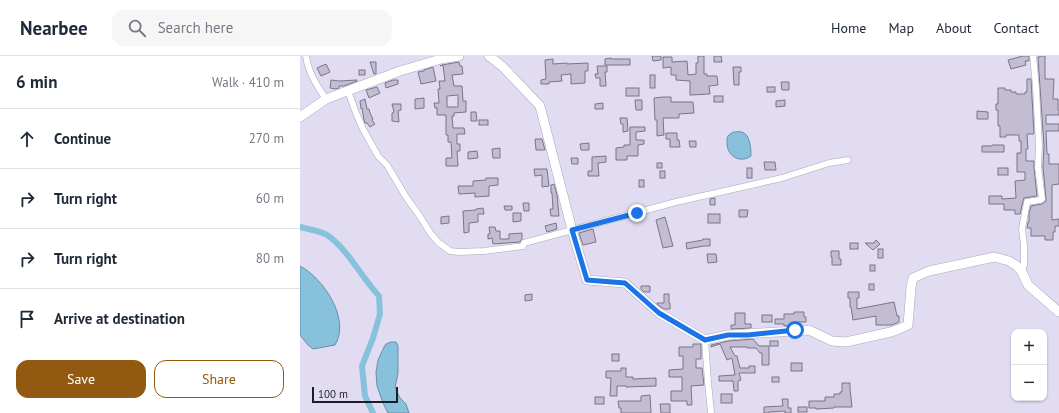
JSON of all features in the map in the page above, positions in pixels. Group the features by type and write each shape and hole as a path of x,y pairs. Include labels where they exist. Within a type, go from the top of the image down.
{"street":[{"path":"306,56 307,64 317,86 326,99"},
{"path":"300,117 326,99 400,71 459,56"},
{"path":"489,56 504,67 540,106 572,230 587,280 625,283 659,313 705,340 728,335 809,330 832,341 846,342 895,330 908,325 913,278 928,271 994,257 1009,261 1017,266 1022,272 1028,285 1059,312"},
{"path":"1022,272 1024,265 1022,229 1027,202 1042,199 1038,167 1036,87 1033,56"},
{"path":"348,91 363,129 378,156 387,164 406,197 431,234 438,243 450,251 484,251 523,246 524,243 676,202 782,178 829,163 848,160"},
{"path":"705,340 711,413"}],"water":[{"path":"734,132 744,133 746,135 751,149 751,156 740,159 736,158 730,153 727,145 727,138"},
{"path":"300,266 317,280 332,300 340,323 339,335 335,345 313,349 300,335"},
{"path":"396,342 398,346 398,373 395,388 400,398 406,404 409,413 388,413 377,386 376,372 378,360 386,344"}],"building":[{"path":"652,56 661,56 661,60 653,61"},
{"path":"698,56 704,56 704,74 707,74 707,76 717,76 718,85 709,86 710,94 690,95 690,81 676,80 676,75 671,75 671,67 663,68 663,57 672,57 672,62 687,61 688,75 696,74 696,63 698,63"},
{"path":"714,56 721,56 722,62 714,62"},
{"path":"1029,56 1029,61 1025,61 1026,65 1011,69 1008,60"},
{"path":"1045,56 1045,79 1054,79 1053,99 1058,99 1059,110 1059,115 1046,115 1046,124 1059,124 1059,131 1046,131 1049,164 1059,164 1059,184 1052,185 1052,220 1059,219 1059,226 1055,226 1055,232 1053,232 1053,240 1045,240 1045,236 1031,236 1031,228 1027,228 1031,206 1042,204 1046,201 1038,57"},
{"path":"553,59 553,64 588,63 588,71 585,71 585,83 571,84 571,74 561,75 562,81 541,84 541,80 546,79 545,60"},
{"path":"605,59 630,59 630,65 605,65"},
{"path":"370,62 376,62 376,74 374,74"},
{"path":"459,62 460,66 462,66 463,74 452,75 454,86 462,86 463,101 466,101 466,112 454,113 454,116 452,116 453,128 464,128 465,134 457,134 457,144 460,144 460,151 457,151 458,166 446,166 446,158 452,158 451,142 448,142 448,135 446,135 446,115 437,115 437,108 435,108 434,103 439,103 439,81 445,81 443,65 440,66 442,65","holes":["458,95 458,107 447,107 447,96"]},
{"path":"326,64 330,72 321,76 317,68"},
{"path":"597,66 607,66 607,72 605,72 606,86 600,86 600,78 596,78 595,74 598,74"},
{"path":"433,67 436,81 421,84 418,72"},
{"path":"733,67 741,67 741,72 739,72 739,85 734,85"},
{"path":"359,70 365,70 365,75 359,75"},
{"path":"650,75 655,75 655,88 650,88"},
{"path":"1027,79 1031,79 1034,134 1027,134 1028,149 1026,149 1026,161 1034,161 1037,196 1024,198 1020,214 1015,214 1015,210 1004,210 1004,204 989,204 989,196 1002,196 1002,199 1016,198 1015,181 1025,180 1025,172 1017,172 1017,153 1021,153 1021,141 1019,141 1019,135 1006,135 1006,137 1000,137 1000,126 998,126 998,110 996,110 996,104 998,104 998,88 1011,90 1011,92 1016,92 1016,94 1025,94 1025,92 1027,92"},
{"path":"331,80 357,81 344,86 339,86 339,88 336,89 330,88"},
{"path":"398,80 398,84 386,88 385,83"},
{"path":"781,82 789,82 789,90 782,90"},
{"path":"377,87 380,93 369,98 366,90"},
{"path":"767,87 775,87 775,92 767,92"},
{"path":"626,88 639,88 639,96 626,96"},
{"path":"714,96 723,96 723,102 714,102"},
{"path":"671,97 671,102 693,102 694,113 679,114 679,118 663,118 664,135 657,136 657,120 655,120 654,98"},
{"path":"424,98 424,108 415,109 415,99"},
{"path":"365,99 367,109 369,109 373,119 372,120 375,124 370,127 367,123 365,123 362,108 361,109 360,101"},
{"path":"635,100 642,100 642,110 636,110"},
{"path":"785,100 785,106 776,107 776,101"},
{"path":"603,103 603,109 595,109 595,104"},
{"path":"392,104 401,104 401,110 398,111 399,122 392,121 392,113 394,112"},
{"path":"977,111 988,112 988,119 977,119"},
{"path":"471,112 476,112 477,121 471,121"},
{"path":"620,118 627,118 628,131 623,132 623,124 621,124"},
{"path":"479,120 488,120 488,125 479,125"},
{"path":"630,127 645,127 645,131 636,132 636,140 644,140 644,144 638,145 638,156 627,156 627,160 616,160 616,148 624,147 624,145 630,145"},
{"path":"666,133 677,133 677,140 679,140 680,147 670,147 670,139 666,139"},
{"path":"535,139 542,139 545,150 536,150"},
{"path":"689,141 696,141 696,147 690,147"},
{"path":"589,143 589,150 581,150 580,144"},
{"path":"1004,145 1004,152 982,152 982,146"},
{"path":"500,148 500,158 493,158 492,149"},
{"path":"477,151 478,158 468,159 468,152"},
{"path":"606,156 606,162 598,163 599,176 588,176 588,171 592,171 592,157"},
{"path":"571,158 578,158 578,164 572,164"},
{"path":"764,162 775,162 776,170 765,170"},
{"path":"657,163 662,163 662,168 657,168"},
{"path":"747,168 752,168 752,178 747,178"},
{"path":"998,168 1008,168 1008,175 998,175"},
{"path":"534,169 547,169 549,186 542,187 542,175 535,176"},
{"path":"660,171 665,171 665,178 660,178"},
{"path":"486,178 498,178 498,185 489,186 489,196 475,197 475,193 459,194 458,186 473,186 473,181 486,180"},
{"path":"639,180 644,180 644,187 639,187"},
{"path":"554,184 557,195 559,216 551,216 550,209 553,209 551,185"},
{"path":"715,198 715,205 710,205 710,199"},
{"path":"523,203 529,203 529,211 524,211"},
{"path":"504,206 512,206 512,210 505,210"},
{"path":"483,208 484,214 478,214 478,222 469,223 469,232 464,233 463,211"},
{"path":"739,210 748,210 747,217 739,217"},
{"path":"513,213 521,213 521,221 513,222"},
{"path":"708,214 720,214 720,223 708,223"},
{"path":"449,216 449,223 441,224 441,217"},
{"path":"665,217 673,246 663,248 656,220"},
{"path":"556,223 557,229 547,232 545,226"},
{"path":"489,227 495,227 496,231 500,231 500,239 509,239 509,234 522,233 522,239 520,242 493,244 492,238 488,239 488,234 490,234"},
{"path":"593,229 596,242 583,245 579,233"},
{"path":"710,239 710,246 687,249 686,243"},
{"path":"876,240 880,244 873,250 865,243 874,243"},
{"path":"850,243 858,243 858,249 850,249"},
{"path":"878,249 883,249 883,258 878,258"},
{"path":"831,251 839,251 841,265 832,265"},
{"path":"707,254 716,254 717,262 708,263"},
{"path":"870,265 875,265 875,271 870,271"},
{"path":"869,284 874,284 874,290 869,290"},
{"path":"641,286 650,286 650,292 644,292 641,289"},
{"path":"848,292 859,292 859,298 857,298 857,309 894,302 897,316 899,316 899,322 892,325 876,325 876,316 853,320"},
{"path":"532,294 532,300 525,301 525,295"},
{"path":"664,294 669,294 670,309 664,309 657,304 664,303"},
{"path":"794,312 804,312 806,322 798,322 795,323 795,325 784,326 784,324 775,324 775,319 784,319 784,314 794,314"},
{"path":"735,313 745,313 745,324 751,324 751,328 731,329 731,325 735,325"},
{"path":"762,315 772,315 772,322 762,322"},
{"path":"753,339 759,346 769,346 769,365 762,365 762,353 760,353 756,348 730,347 735,356 737,356 740,368 755,366 755,373 739,373 741,380 738,381 738,391 734,391 733,381 719,381 719,376 735,375 732,358 727,360 720,344 711,347 711,345 729,341"},
{"path":"770,341 778,341 778,346 770,346"},
{"path":"693,344 701,344 701,359 696,359 696,368 702,368 704,385 691,386 692,405 687,405 687,401 671,401 671,391 682,391 682,377 669,377 669,370 683,369 683,356 679,356 679,347 693,347"},
{"path":"612,354 619,354 619,361 612,361"},
{"path":"791,363 802,363 802,371 791,371"},
{"path":"621,368 626,368 626,377 633,377 633,379 656,378 656,386 617,386 617,396 610,396 611,378 606,378 606,371 621,371"},
{"path":"772,377 779,377 779,382 772,382"},
{"path":"842,383 850,383 852,407 809,408 809,401 825,401 825,397 834,397 834,394 840,394 840,392 842,392"},
{"path":"721,394 732,394 732,403 721,403"},
{"path":"650,395 651,413 621,413 621,408 619,408 618,401 641,401 641,396"},
{"path":"595,397 604,397 604,404 595,404"},
{"path":"782,399 788,399 788,408 791,408 791,413 785,413 785,411 764,413 764,407 783,406"},
{"path":"660,404 670,404 670,413 661,413"},
{"path":"798,407 807,407 807,412 798,412"}],"waterway":[{"path":"300,227 327,235 341,247 379,296 380,314 373,338 362,366 365,396 373,413"}],"route":[{"path":"637,213 572,230 587,280 625,283 659,313 705,340 728,335 748,335 795,330"}]}
